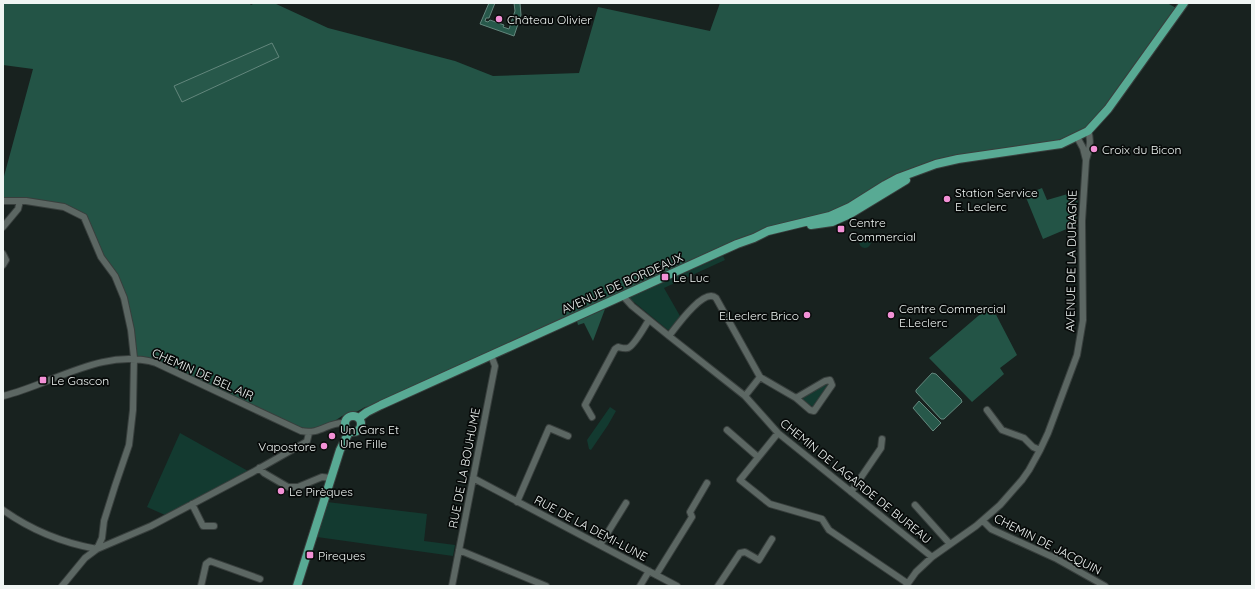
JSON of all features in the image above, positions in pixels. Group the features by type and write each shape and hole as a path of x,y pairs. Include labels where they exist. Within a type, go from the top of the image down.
{"main road":[{"path":"754,238 785,230 832,222 850,214 923,171 955,160 1061,144 1088,131 1108,109 1184,3"},
{"name":"AVENUE DE BORDEAUX","path":"359,418 381,405 736,244 754,238 768,231 838,213 898,178 936,164 955,160"},
{"path":"355,416 359,418 361,423 360,428 356,432 349,432 345,428 344,422 346,418 355,416"},
{"path":"297,586 340,450 349,432"}],"street":[{"name":"AVENUE DE LA DURAGNE","path":"907,585 922,566 932,557 983,521 1000,505 1022,480 1040,450 1073,366 1081,338 1082,221 1086,160 1090,148 1090,135 1088,131"},
{"name":"AVENUE DE LA DURAGNE","path":"1077,137 1083,148 1086,160"},
{"path":"3,201 20,201 64,207 84,217 101,257 116,276 124,298 132,330 134,358 133,410 129,445 104,521 102,538 97,549"},
{"path":"3,227 18,209 20,201"},
{"path":"3,254 6,260 3,265"},
{"path":"668,336 698,301 709,295 713,295 760,378 796,398 810,410 814,411 832,385 830,380 825,381 796,398"},
{"name":"CHEMIN DE LAGARDE DE BUREAU","path":"623,296 629,303 668,336 745,396 778,433 932,557"},
{"path":"592,417 585,405 615,349 618,347 624,349 629,348 633,345 649,320"},
{"name":"RUE DE LA BOUHUME","path":"452,586 495,366 492,355"},
{"name":"CHEMIN DE BEL AIR","path":"3,396 92,365 120,359 134,358 156,363 293,428 309,433"},
{"path":"745,396 760,378"},
{"path":"988,410 1002,430 1024,438 1033,447 1040,450"},
{"path":"62,586 85,558 97,549 151,526 253,472 306,442 309,433 344,422"},
{"path":"517,502 549,428 568,436"},
{"path":"727,430 758,457"},
{"path":"778,433 740,480 770,504 822,519 829,530 907,585"},
{"path":"851,492 881,448 882,438"},
{"path":"259,468 264,473 288,487 298,486 322,477 331,478"},
{"name":"RUE DE LA DEMI-LUNE","path":"473,478 677,586"},
{"path":"656,575 692,517 690,512 707,483"},
{"path":"600,545 626,503"},
{"path":"192,504 203,526 214,526"},
{"path":"915,505 950,544"},
{"path":"3,510 19,521 33,528 77,545 97,549"},
{"name":"CHEMIN DE JACQUIN","path":"983,521 991,529 1055,558 1105,586"},
{"path":"718,586 740,553 745,552 759,560 772,539"},
{"path":"459,550 546,586"},
{"path":"201,586 206,564 210,560 260,579"},
{"path":"640,586 648,571"}],"shaded area":[{"path":"3,3 249,3 251,5 255,3 274,3 328,28 455,61 493,76 579,73 598,7 710,31 720,3 1167,3 1180,10 1100,119 1061,144 958,159 923,171 832,222 785,230 764,236 381,405 365,407 342,416 321,430 309,433 156,363 134,358 124,298 101,257 84,217 64,207 3,201 3,180 33,69 3,65"},
{"path":"489,3 495,3 489,18 486,18 485,21 488,22 490,20 504,25 503,27 509,29 515,11 514,3 520,3 521,15 514,36 480,24"},
{"path":"272,43 279,57 182,102 174,86"},
{"path":"1042,188 1047,200 1078,191 1076,225 1043,239 1025,195"},
{"path":"865,236 869,238 871,242 869,246 865,248 861,246 859,242 861,238"},
{"path":"723,256 725,260 664,288 680,316 668,330 634,302 630,302 630,297"},
{"path":"991,305 1017,355 1000,368 1004,374 972,402 929,358"},
{"path":"605,309 593,341 584,323 578,325 577,321"},
{"path":"932,373 936,374 961,399 962,402 944,419 941,419 916,392 916,390"},
{"path":"825,383 828,383 828,385 814,407 803,400 803,397"},
{"path":"919,401 941,423 933,431 913,408"},
{"path":"610,407 616,411 591,450 589,449 587,440"},
{"path":"180,433 248,471 165,515 147,507"},
{"path":"327,502 427,514 424,541 455,545 453,556 317,537"}],"place":[{"name":"Château Olivier","path":"499,19"},
{"name":"Croix du Bicon","path":"1094,149"},
{"name":"Station Service E. Leclerc","path":"947,199"},
{"name":"Centre Commercial","path":"841,229"},
{"name":"Le Luc","path":"665,277"},
{"name":"E.Leclerc Brico","path":"807,315"},
{"name":"Centre Commercial E.Leclerc","path":"891,315"},
{"name":"Le Gascon","path":"43,380"},
{"name":"Un Gars Et Une Fille","path":"332,436"},
{"name":"Vapostore","path":"324,446"},
{"name":"Le Pirèques","path":"281,491"},
{"name":"Pireques","path":"310,555"}]}
